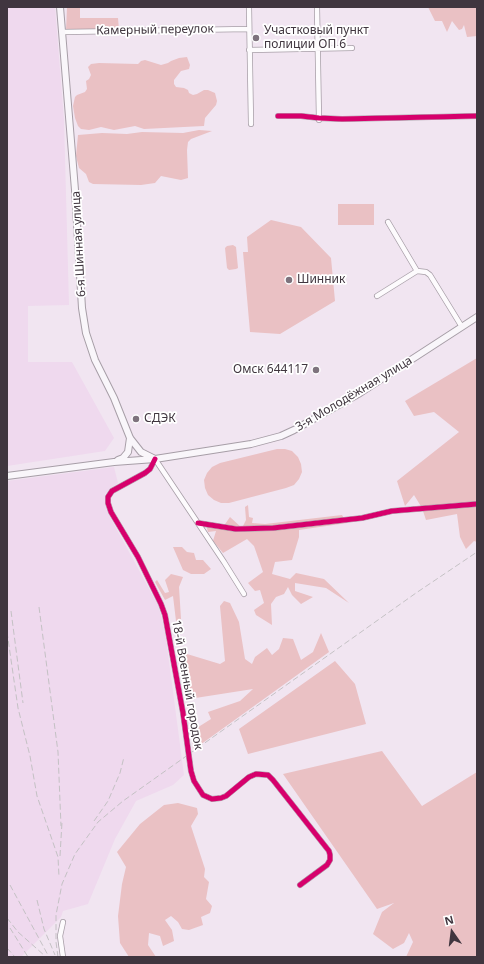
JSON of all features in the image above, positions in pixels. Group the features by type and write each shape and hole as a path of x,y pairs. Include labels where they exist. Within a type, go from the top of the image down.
{"main road":[{"name":"6-я Шинная улица","path":"60,7 84,323 95,360 114,398 130,438 141,452 155,458"},
{"name":"3-я Молодёжная улица","path":"7,476 155,458 251,444 281,436 360,393 477,317"},
{"path":"114,462 123,458 128,452 130,438"}],"street":[{"path":"248,7 251,124"},
{"path":"317,7 319,119"},
{"name":"Камерный переулок","path":"62,32 249,29"},
{"path":"249,50 352,48"},
{"path":"278,116 302,116 319,119 477,116"},
{"path":"388,222 417,271"},
{"path":"377,296 417,271 426,272 430,275 462,327"},
{"path":"155,458 244,594"},
{"name":"18-й Военный городок","path":"155,458 150,469 145,473 112,491 108,496 108,503 111,512 138,557 161,604 183,713 191,771 194,781 203,795 212,799 226,796 249,777 256,774 268,775 325,846 330,855 330,860 327,865 300,885"},
{"path":"198,523 236,529 273,528 362,518 392,511 477,504"},
{"path":"63,922 60,936 63,957"}],"shaded area":[{"path":"7,7 55,7 64,120 69,305 28,306 28,362 72,362 114,438 105,451 7,466"},
{"path":"67,7 80,7 80,18 118,18 119,30 66,31"},
{"path":"428,7 477,7 477,36 467,37 464,25 462,29 459,30 452,21 447,32 442,21 435,21"},
{"path":"187,57 190,65 189,69 181,71 174,80 174,84 176,87 188,90 189,93 193,95 204,90 215,93 217,101 216,105 205,118 204,126 144,129 135,126 114,130 101,127 89,130 81,129 78,126 73,106 75,97 85,92 87,89 86,81 91,75 88,67 91,64 138,64 145,60 161,65 179,58"},
{"path":"199,130 212,131 191,139 188,142 188,178 181,180 161,176 155,183 141,185 93,184 89,182 86,174 79,168 76,156 78,135 102,133 127,134 142,132 183,133"},
{"path":"338,204 374,204 374,225 338,225"},
{"name":"Шинник","path":"271,220 301,227 331,258 335,301 280,334 250,332 243,252 248,252 247,237"},
{"path":"233,245 236,247 238,268 229,270 227,268 225,248"},
{"path":"477,358 477,542 474,541 466,549 460,537 457,514 426,520 422,508 414,495 405,506 397,481 459,432 434,412 414,416 405,401"},
{"path":"277,449 292,451 298,457 302,472 294,485 229,503 221,503 208,495 204,480 212,467 220,463"},
{"path":"114,467 118,483 105,494 106,508 158,605 161,615 165,631 184,775 173,785 136,801 115,839 88,904 63,911 61,917 21,957 7,957 7,481"},
{"path":"248,505 249,517 253,518 252,523 265,524 342,515 347,523 299,530 299,537 292,560 275,562 272,574 290,579 296,573 324,579 349,603 326,588 295,583 295,591 313,597 301,604 292,595 288,587 284,594 276,597 271,604 272,625 256,615 254,610 264,603 260,590 255,591 248,583 263,572 254,546 247,539 223,553 213,541 216,531 208,532 205,521 223,527 230,517 242,528 246,520 245,507"},
{"path":"173,547 182,547 187,552 194,553 196,560 203,560 211,569 204,574 191,574 183,570"},
{"path":"171,574 183,577 179,587 181,619 176,621 173,596 165,600 155,582 157,580 165,593 169,592 165,580"},
{"path":"224,601 230,603 239,622 245,659 252,664 255,657 267,648 272,655 279,649 283,638 293,639 301,660 313,652 321,633 329,652 193,750 192,731 211,719 208,712 240,701 253,689 189,699 182,664 183,656 187,654 220,664 225,661 220,606"},
{"path":"335,661 355,684 366,724 248,754 239,729"},
{"path":"382,751 422,806 477,772 477,957 406,957 413,942 409,933 404,943 393,949 373,934 382,912 394,903 377,909 283,774"},
{"path":"178,803 197,808 198,814 191,826 205,869 204,877 209,882 206,899 212,906 210,913 201,917 203,925 189,930 182,929 178,922 171,916 165,920 172,930 174,941 163,946 160,936 149,933 148,945 156,957 129,957 120,943 118,916 122,884 126,867 117,852 140,824 164,805"}],"railway":[{"path":"58,957 56,942 56,915 62,884 75,854 98,822 123,801 416,593 477,552"},
{"path":"39,607 58,752 61,826"},
{"path":"11,611 23,703"},
{"path":"7,632 18,708 30,756 37,796 58,857 59,877"},
{"path":"94,821 108,801 120,773 124,757"},
{"path":"60,856 62,822"},
{"path":"10,885 49,957"},
{"path":"37,900 44,929 55,955"},
{"path":"7,918 18,932 45,956"},
{"path":"10,928 28,957"},
{"path":"7,948 15,957"}],"cycle path":[{"path":"278,116 342,119 477,116"},
{"path":"155,459 150,469 145,473 112,491 108,497 108,503 111,512 138,557 165,615 183,713 191,771 194,781 203,795 212,799 226,796 249,777 256,774 268,775 329,851 330,860 327,865 300,885"},
{"path":"198,523 236,529 273,528 362,518 392,511 477,504"}],"place":[{"name":"Участковый пункт полиции ОП 6","path":"256,38"},
{"name":"Шинник","path":"289,280"},
{"name":"Омск 644117","path":"316,370"},
{"name":"СДЭК","path":"136,419"}]}
